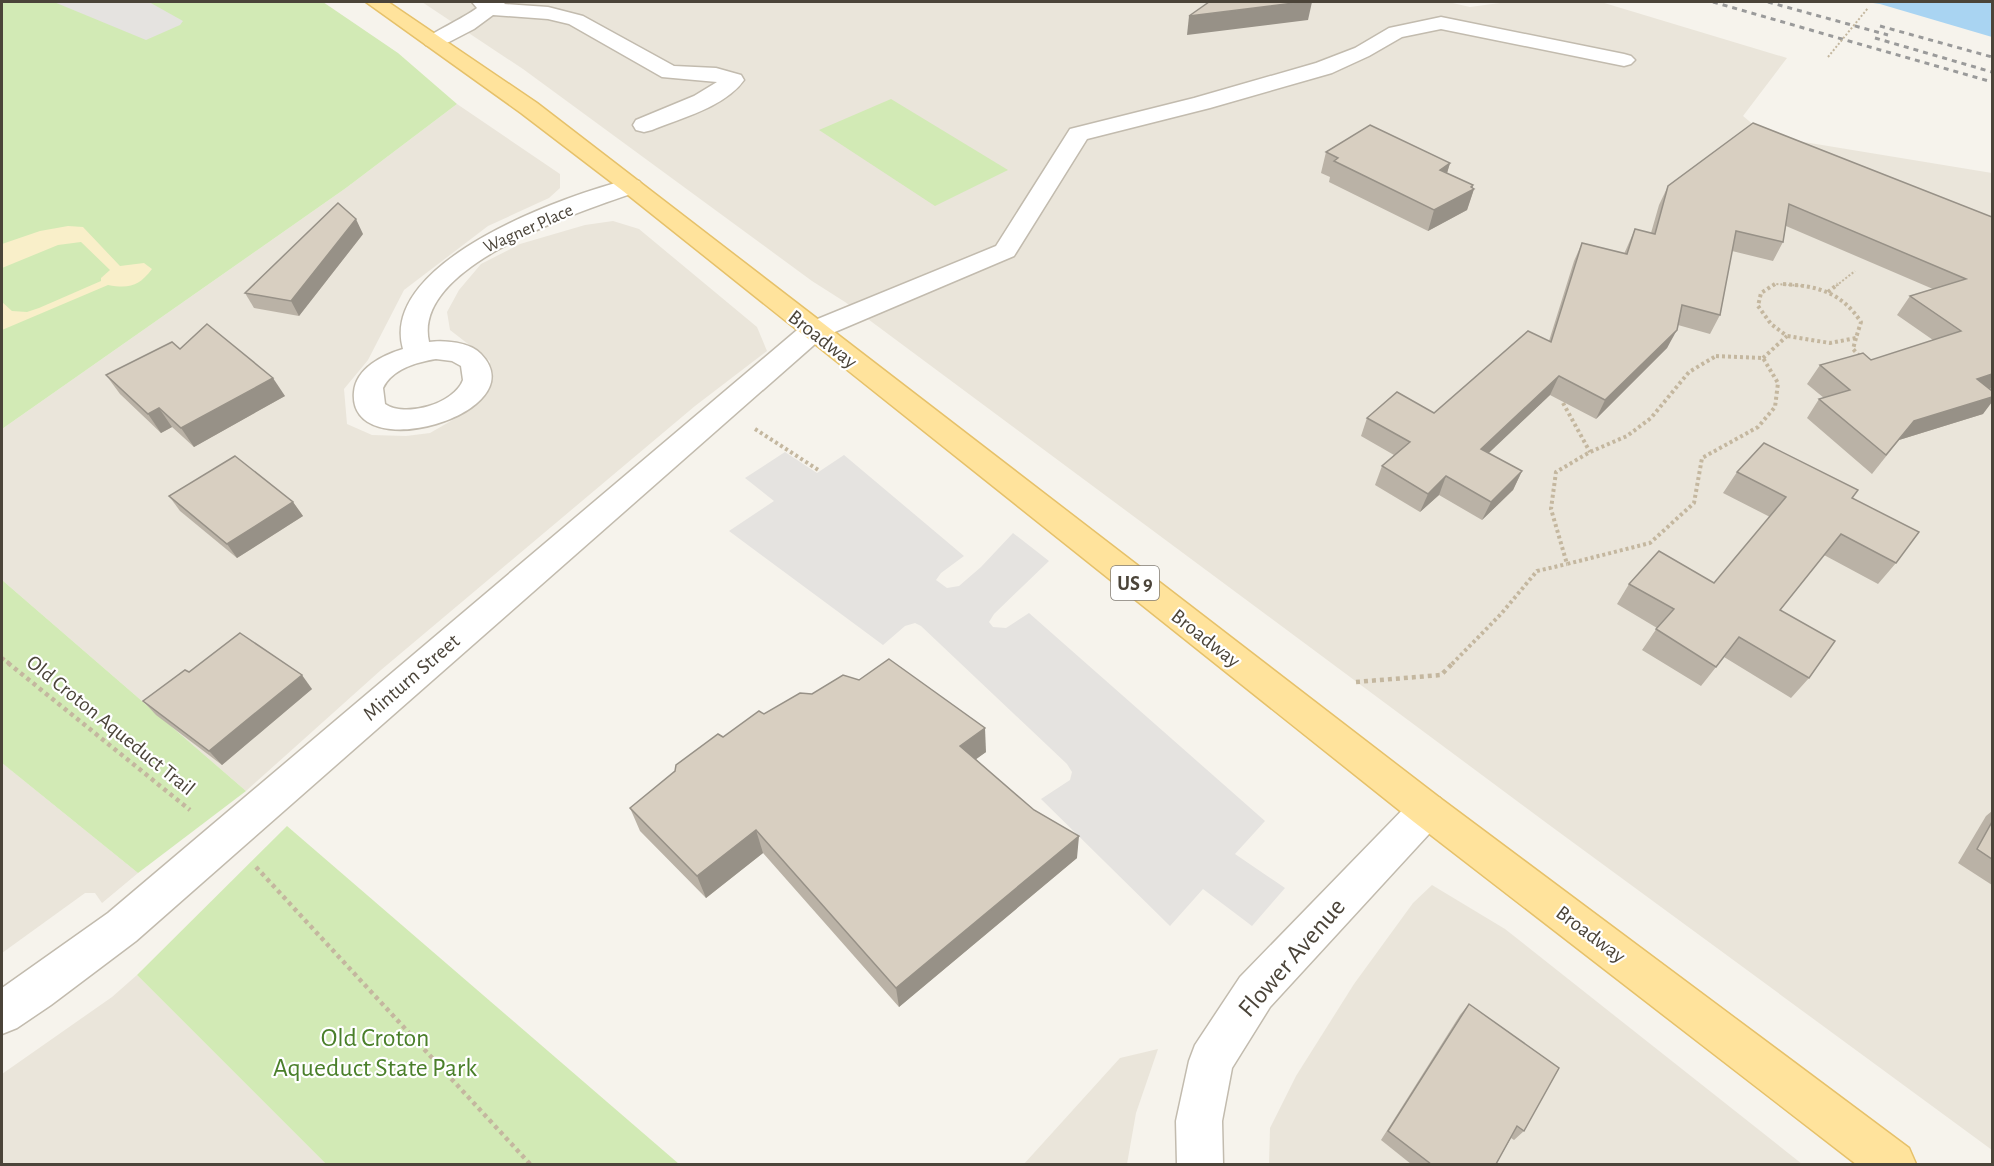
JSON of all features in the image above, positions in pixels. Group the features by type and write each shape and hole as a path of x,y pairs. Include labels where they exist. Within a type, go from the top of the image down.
{"main road":[{"name":"Broadway","path":"376,2 529,108 631,186 813,331 1427,810 1893,1164"}],"street":[{"path":"433,41 453,33 489,4 548,13 576,20 670,72 716,74 733,80 723,89 705,99 644,125"},
{"name":"Minturn Street","path":"2,1013 122,927 813,331 1005,250 1078,135 1324,68 1362,52 1396,32 1442,23 1624,60"},
{"name":"Wagner Place","path":"418,352 414,330 420,308 437,284 482,247 534,221 631,186"},
{"name":"Flower Avenue","path":"1200,1164 1199,1121 1211,1060 1255,992 1427,810"}],"path":[{"path":"1828,57 1868,8"},
{"path":"1828,292 1855,271"},
{"path":"1856,338 1830,344 1787,336 1771,324 1758,306 1761,293 1776,284 1800,285 1828,292 1849,304 1861,322 1853,349 1868,366"},
{"path":"1566,564 1551,509 1556,472 1590,452 1627,436 1651,418 1689,372 1716,356 1763,358 1787,336"},
{"path":"1356,682 1441,675 1501,614 1537,571 1650,543 1694,503 1702,458 1758,428 1775,407 1778,383 1763,358"},
{"path":"1563,403 1590,452"},
{"path":"754,428 820,471"},
{"name":"Old Croton Aqueduct Trail","path":"2,658 199,818"},
{"path":"250,860 530,1164"}],"shaded area":[{"path":"54,2 149,2 183,21 180,25 146,40"},
{"path":"422,2 1448,2 1470,7 1507,2 1601,2 1787,58 1743,116 1767,136 1992,173 1992,1150 1552,827 845,302 812,281 523,69"},
{"path":"457,104 560,174 560,188 549,198 488,226 404,290 368,360 344,389 347,424 372,435 406,436 430,433 463,414 490,382 490,361 450,330 447,312 459,290 481,264 520,244 585,225 613,221 639,229 757,327 767,351 695,406 381,670 246,791 2,580 2,429 346,188"},
{"path":"785,452 817,473 844,455 964,556 941,573 936,580 947,588 959,586 981,567 1013,533 1049,561 994,614 989,622 993,627 1006,628 1029,613 1265,821 1235,854 1285,888 1252,926 1203,889 1170,926 1041,799 1070,780 1072,772 1067,764 921,626 915,623 905,626 883,645 729,531 774,501 745,478"},
{"path":"2,763 138,873 102,903 95,893 85,893 2,953"},
{"path":"1432,885 1505,929 1802,1164 1269,1164 1270,1128 1296,1076 1354,984 1413,903"},
{"path":"137,975 326,1164 2,1164 2,1074 112,997"},
{"path":"1158,1049 1136,1113 1127,1164 1024,1164 1120,1058"}],"green space":[{"path":"2,2 323,2 398,53 457,104 346,188 2,429"},
{"path":"891,99 1008,170 935,206 819,130"},
{"path":"2,580 246,791 138,873 2,763"},
{"name":"Old Croton Aqueduct State Park","path":"287,826 679,1164 326,1164 137,975"}],"sand":[{"path":"68,226 83,227 120,266 144,263 152,269 138,283 122,287 108,285 2,330 2,302 12,311 27,312 101,281 101,278 110,270 81,242 58,245 2,268 2,244 40,231"}],"water":[{"path":"1866,2 1992,2 1992,37 1880,4"}],"building":[{"path":"1209,2 1302,2 1189,16"},
{"path":"1753,123 1992,217 1992,374 1977,379 1992,391 1992,397 1914,421 1886,455 1819,399 1850,390 1820,365 1863,353 1871,360 1961,331 1910,296 1966,279 1789,204 1783,242 1736,231 1720,315 1682,305 1677,330 1605,400 1559,376 1481,449 1522,471 1491,502 1446,476 1428,494 1382,466 1410,442 1367,418 1397,392 1434,413 1528,331 1551,342 1582,243 1627,254 1635,229 1655,234 1668,186"},
{"path":"1370,125 1450,163 1440,170 1473,185 1471,187 1474,189 1434,210 1334,161 1338,158 1326,152"},
{"path":"338,203 356,219 291,301 245,293"},
{"path":"207,324 273,378 181,428 159,408 148,414 106,375 172,342 180,349"},
{"path":"1764,443 1858,490 1852,498 1919,532 1896,563 1841,534 1780,610 1835,641 1809,678 1739,637 1716,667 1656,629 1674,609 1629,584 1659,551 1714,583 1786,497 1737,472"},
{"path":"235,456 293,502 227,544 169,496"},
{"path":"240,633 302,675 209,751 143,701 185,670 189,672"},
{"path":"889,659 985,728 960,746 1034,810 1079,836 896,988 756,830 697,876 630,808 675,771 676,765 718,734 723,737 759,711 764,714 800,693 812,694 843,675 859,680"},
{"path":"1992,822 1992,859 1977,849"},
{"path":"1469,1004 1559,1068 1524,1131 1517,1126 1496,1164 1431,1164 1388,1131"}],"railway":[{"path":"1713,2 1992,82"},
{"path":"1768,2 1888,35"},
{"path":"1880,26 1992,57"},
{"path":"1875,38 1992,72"}]}
